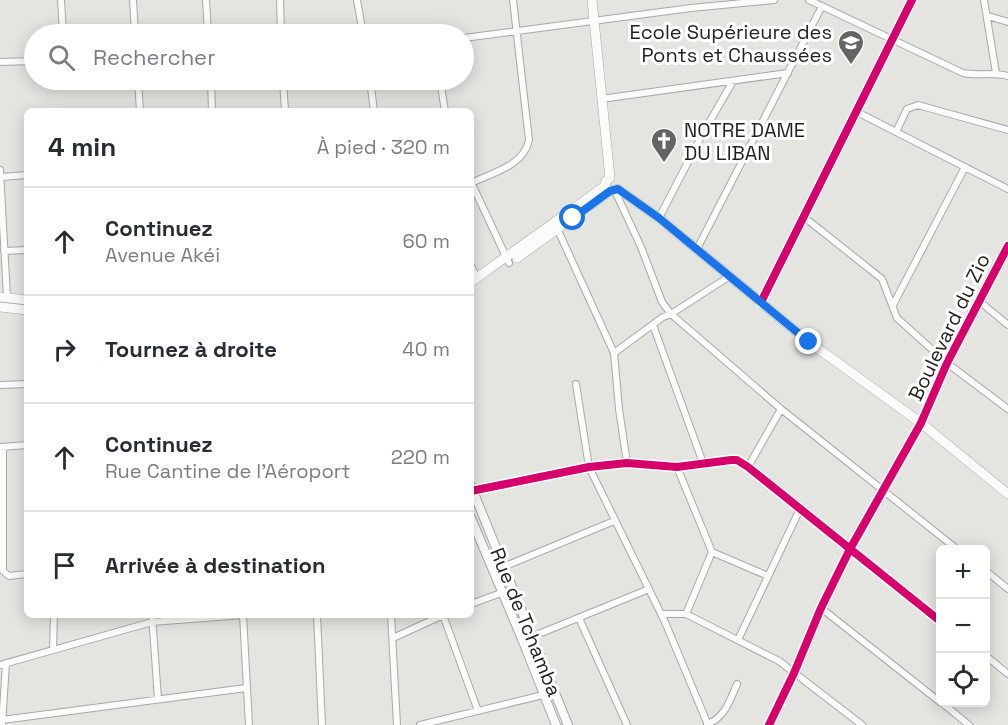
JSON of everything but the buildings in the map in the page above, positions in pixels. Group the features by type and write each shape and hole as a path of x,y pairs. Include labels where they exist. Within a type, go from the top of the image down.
{"main road":[{"path":"592,0 612,187"},
{"path":"612,187 659,218 809,342 921,423 1008,494"},
{"path":"474,288 612,187"},
{"path":"474,280 508,261"},
{"path":"4,297 24,300"},
{"path":"0,307 24,310"}],"street":[{"path":"61,0 62,24"},
{"path":"133,0 134,24"},
{"path":"206,0 207,24"},
{"path":"280,0 281,24"},
{"path":"357,0 361,24"},
{"path":"474,182 518,161 527,148 529,140 513,0"},
{"path":"691,0 691,8"},
{"path":"474,37 691,8 774,0"},
{"path":"809,0 963,73 972,75 996,73 1008,76"},
{"path":"761,302 912,0"},
{"path":"984,0 996,73"},
{"path":"697,249 822,6"},
{"path":"988,16 1008,22"},
{"path":"0,62 24,61"},
{"path":"602,99 788,73"},
{"path":"659,218 733,81"},
{"path":"139,90 140,108"},
{"path":"211,90 212,108"},
{"path":"284,90 285,108"},
{"path":"371,90 374,108"},
{"path":"442,90 445,108"},
{"path":"896,132 907,109 918,105 1008,130"},
{"path":"857,112 1008,189"},
{"path":"893,305 965,167"},
{"path":"0,170 4,297"},
{"path":"1,177 24,175"},
{"path":"612,187 641,247 662,302 671,314 781,409 953,545"},
{"path":"474,189 508,261"},
{"path":"804,218 882,279 897,318 946,363 1008,409"},
{"path":"556,226 614,353 627,463"},
{"name":"Boulevard du Zio","path":"769,725 850,549 921,423 946,363 1008,246"},
{"path":"4,251 24,250"},
{"path":"614,353 653,324 730,276"},
{"path":"979,301 1008,325"},
{"path":"653,324 703,463"},
{"path":"0,385 24,384"},
{"path":"576,384 589,467 661,614 707,724 716,721 722,715 737,684"},
{"path":"748,467 781,409"},
{"path":"24,445 1,447 3,571 6,575 24,574"},
{"path":"474,489 589,467 627,463 677,467 737,460 936,618"},
{"path":"677,467 712,552 768,576"},
{"name":"Rue de Tchamba","path":"474,494 568,725"},
{"path":"738,640 800,509"},
{"path":"503,567 614,521"},
{"name":"Rue de Tchamba","path":"474,525 556,725"},
{"path":"686,614 712,552"},
{"path":"990,574 1008,589"},
{"path":"522,639 532,637 649,589"},
{"path":"474,603 501,593"},
{"path":"821,608 936,698"},
{"path":"661,614 686,614 788,666 862,725"},
{"path":"53,649 54,618"},
{"path":"158,699 152,618 3,664 2,723 246,688"},
{"path":"243,618 249,725"},
{"path":"316,618 322,725"},
{"path":"391,618 397,725"},
{"path":"393,638 436,618"},
{"path":"444,618 478,711"},
{"path":"579,618 627,725"},
{"path":"990,659 1008,674"},
{"path":"422,725 543,694"},
{"path":"947,707 969,725"}],"cycle path":[{"path":"761,302 912,0"},
{"path":"769,725 850,549 921,423 947,363 1008,246"},
{"path":"474,490 589,467 627,463 677,467 737,460 936,618"}],"place":[{"name":"Ecole Supérieure des Ponts et Chaussées","path":"851,66"},
{"name":"NOTRE DAME DU LIBAN","path":"664,164"}],"route":[{"path":"573,218 610,191 618,189 659,218 809,342"}]}
